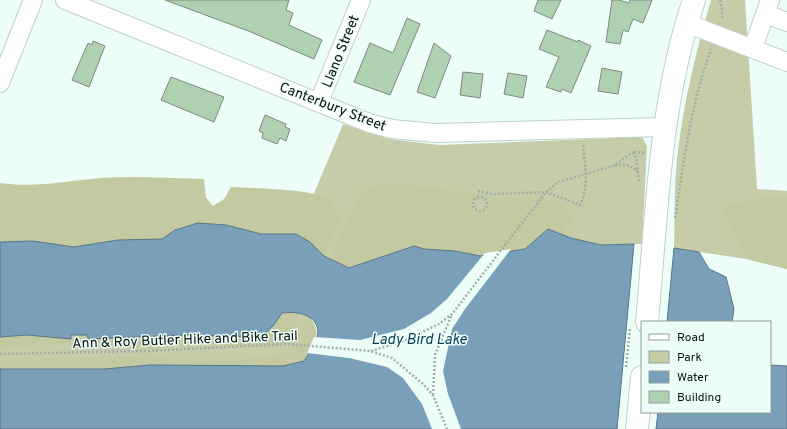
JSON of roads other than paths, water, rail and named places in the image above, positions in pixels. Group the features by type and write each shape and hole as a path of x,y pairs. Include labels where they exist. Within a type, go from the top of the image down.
{"main road":[{"path":"639,322 654,246 664,127 674,69 686,23 694,0"},
{"path":"634,376 637,429"}],"street":[{"path":"0,83 33,0"},
{"name":"Canterbury Street","path":"65,0 369,123 412,132 504,132 664,127"},
{"name":"Llano Street","path":"319,102 361,0"},
{"path":"753,48 768,7 787,22"},
{"path":"686,23 787,62"}],"water":[{"name":"Lady Bird Lake","path":"198,223 226,225 261,234 296,234 310,242 324,256 349,268 414,246 424,249 455,251 480,256 525,249 548,229 571,238 601,245 634,244 617,429 0,429 0,369 104,369 150,365 283,366 304,361 316,340 318,333 314,322 310,318 300,313 282,313 273,326 261,337 186,335 88,339 87,335 71,335 71,339 27,335 0,337 0,242 33,241 74,247 118,240 162,239 175,230"},
{"path":"674,248 699,252 709,269 726,277 734,309 732,321 667,321"},
{"path":"771,365 787,366 787,429 656,429 658,413 771,413"}]}
